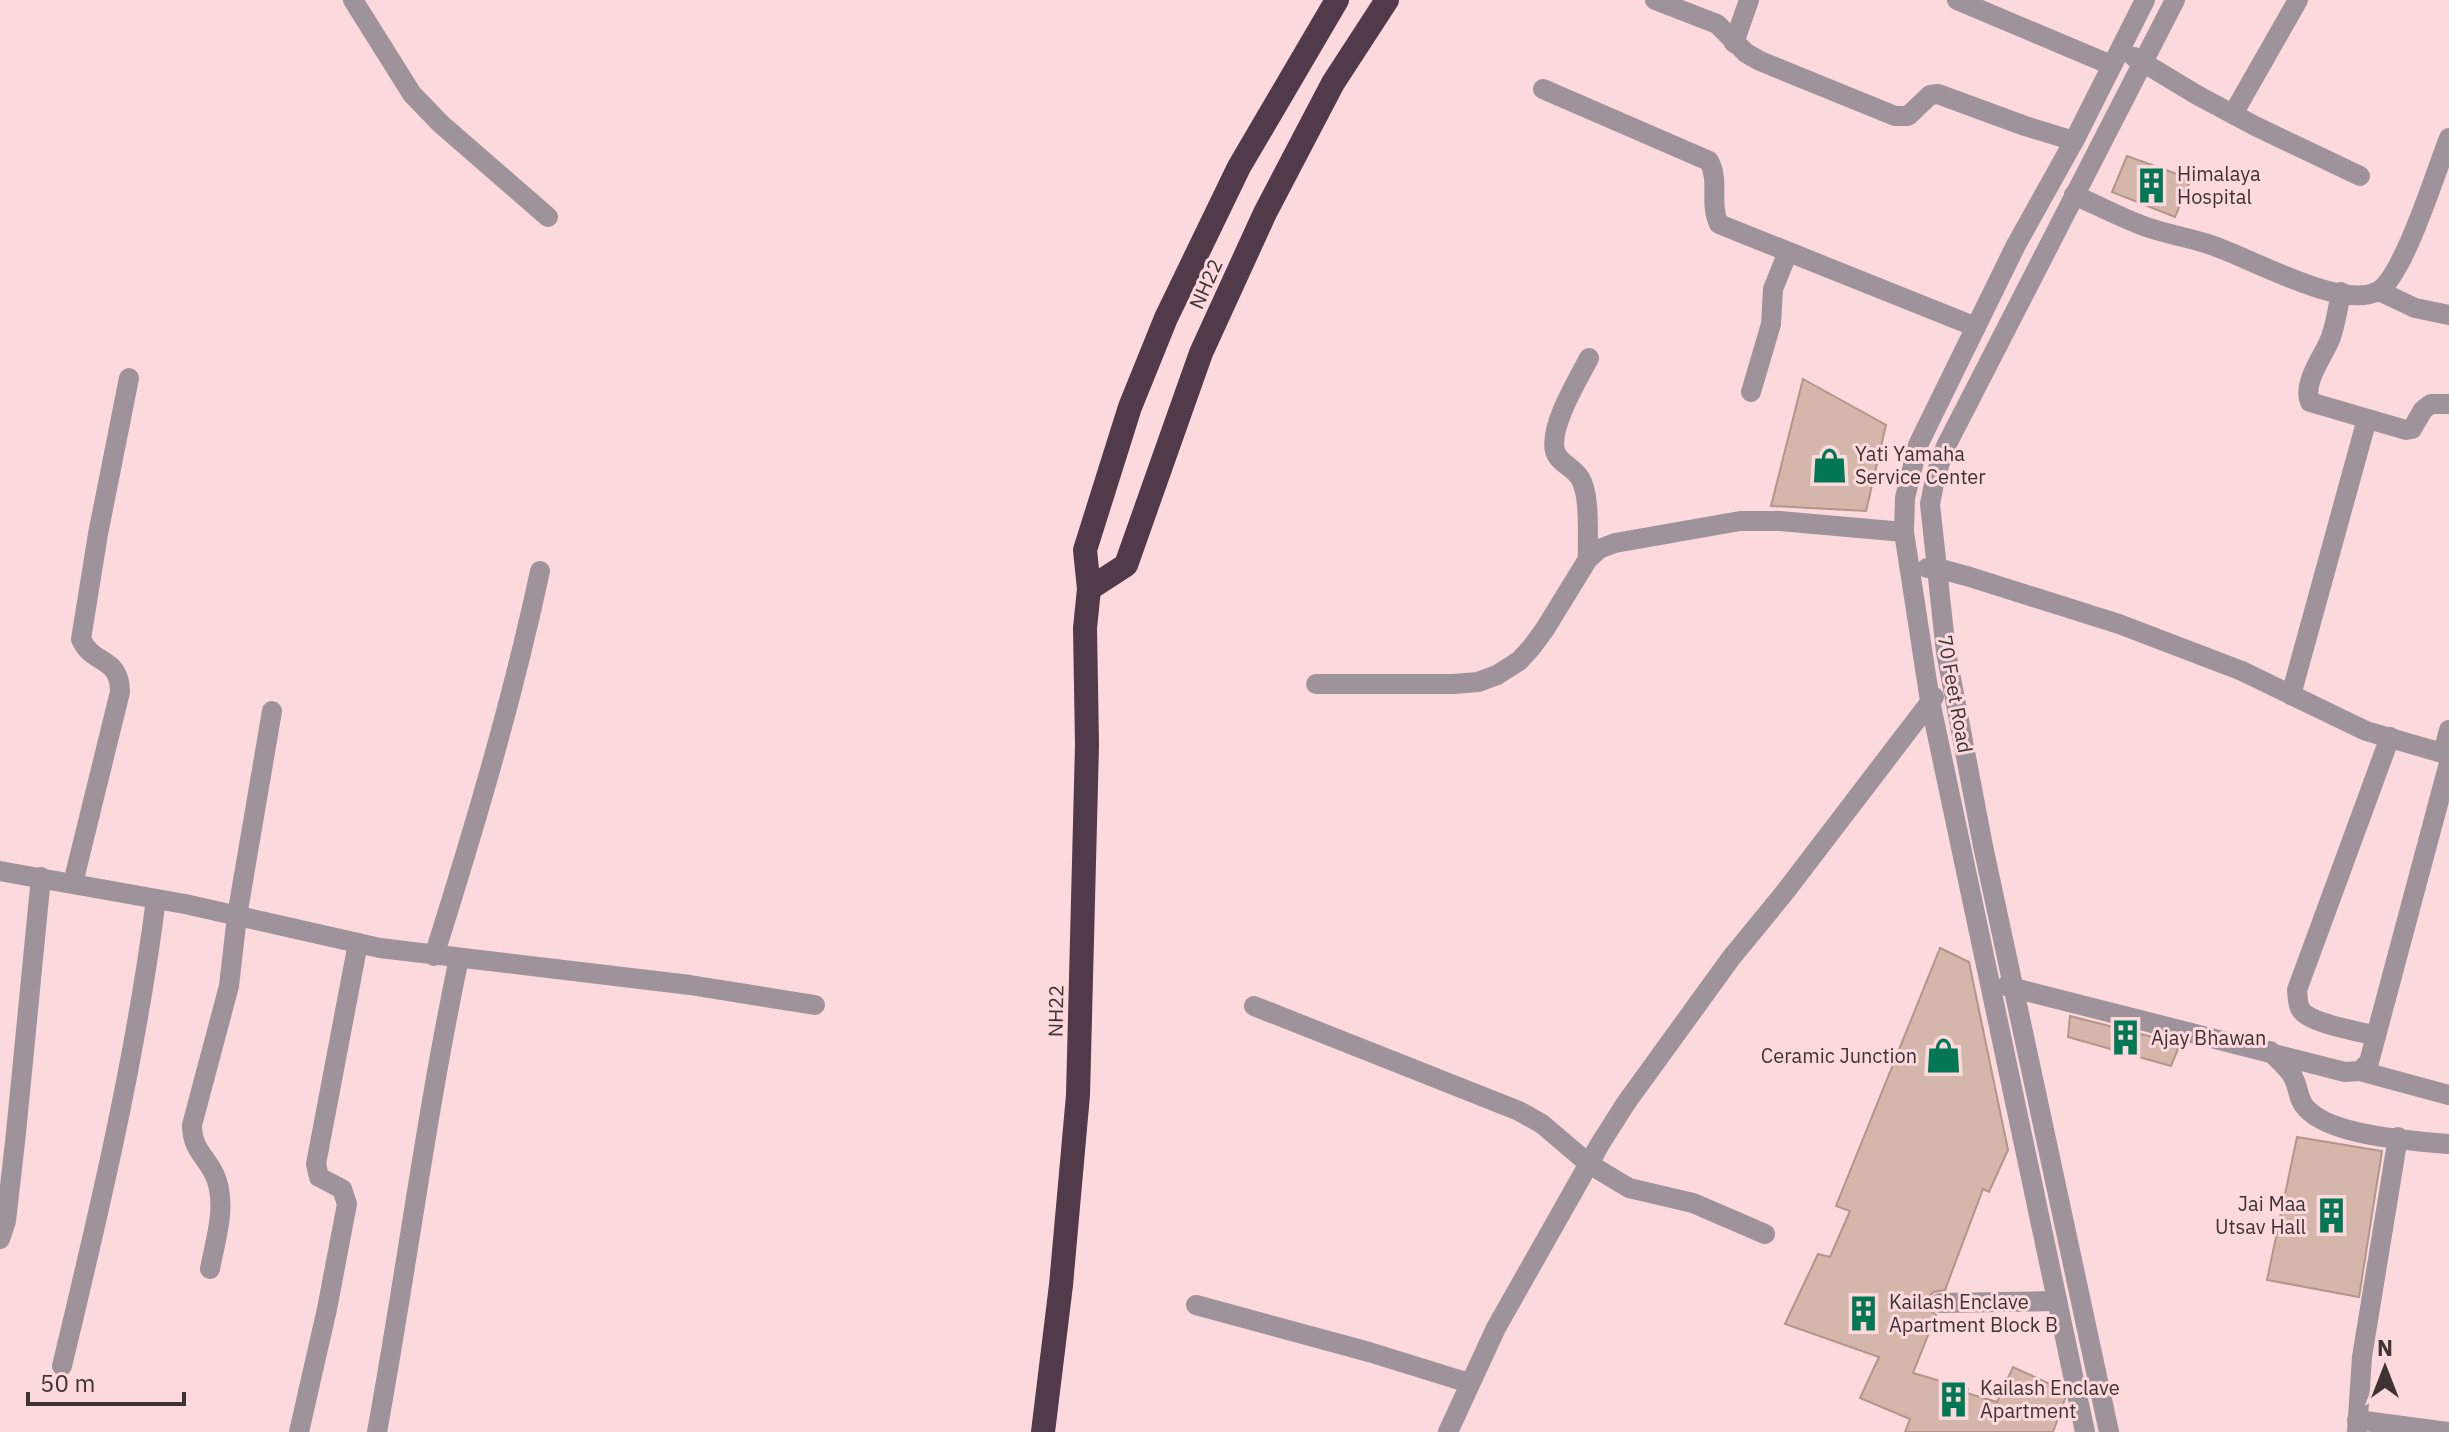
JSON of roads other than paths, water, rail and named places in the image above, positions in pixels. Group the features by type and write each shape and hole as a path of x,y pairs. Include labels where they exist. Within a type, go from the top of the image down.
{"highway":[{"name":"NH22","path":"1043,1432 1061,1285 1078,1095 1087,745 1085,628 1089,589 1085,550 1130,407 1166,318 1239,167 1337,0"},
{"name":"NH22","path":"1089,589 1126,565 1201,353 1265,213 1333,83 1387,0"}],"street":[{"path":"353,0 412,94 441,124 548,217"},
{"path":"1655,0 1717,24 1746,53 1895,116 1908,116 1930,95 1938,94 2074,141"},
{"path":"1734,43 1749,0"},
{"path":"1957,0 2115,57 2143,62 2233,114 2360,176"},
{"name":"70 Feet Road","path":"2084,1430 1930,701 1904,532 1905,498 1918,445 2016,245 2074,141 2145,0"},
{"name":"70 Feet Road","path":"2108,1428 1983,846 1952,681 1930,504 1941,459 2175,0"},
{"path":"2233,114 2298,0"},
{"path":"1543,89 1709,161 1715,172 1714,213 1719,224 1976,327"},
{"path":"2074,195 2143,226 2214,246 2298,281 2364,295 2379,291 2401,261 2449,138"},
{"path":"2016,245 2042,260"},
{"path":"1751,392 1771,324 1773,289 1788,252"},
{"path":"2379,291 2415,308 2449,315"},
{"path":"2341,292 2335,325 2307,394 2310,402 2406,430 2412,429 2423,410 2431,404 2449,404"},
{"path":"1588,559 1584,490 1580,477 1562,462 1555,451 1555,436 1559,420 1589,358"},
{"path":"73,883 120,692 120,679 115,669 84,648 81,639 129,378"},
{"path":"2291,695 2367,419"},
{"path":"1316,684 1454,684 1478,682 1497,675 1519,661 1531,648 1588,559 1599,549 1615,543 1740,521 1780,521 1904,532"},
{"path":"1911,569 1937,568 2119,624 2242,671 2355,726 2447,757"},
{"path":"434,956 504,724 540,571"},
{"path":"1448,1432 1496,1328 1626,1103 1731,958 1930,701 1952,681"},
{"path":"210,1269 220,1216 220,1194 216,1178 192,1140 192,1125 229,986 237,916 272,711"},
{"path":"2360,1071 2369,1062 2376,1036 2447,757 2449,730"},
{"path":"2376,1036 2313,1019 2302,1012 2297,990 2390,737"},
{"path":"0,871 156,899 358,943 434,956 690,985 815,1005"},
{"path":"0,1239 6,1221 10,1080 41,877"},
{"path":"62,1366 120,1113 146,976 156,899"},
{"path":"299,1432 347,1204 342,1189 319,1177 316,1164 358,943"},
{"path":"377,1432 406,1273 429,1114 459,958"},
{"path":"1989,983 2449,1095"},
{"path":"1254,1006 1519,1111 1561,1138 1589,1164 1629,1188 1693,1203 1765,1234"},
{"path":"2270,1051 2294,1079 2302,1104 2312,1115 2343,1128 2449,1144"},
{"path":"2398,1137 2362,1357 2357,1426 2449,1432"},
{"path":"1940,1303 2057,1301"},
{"path":"1196,1305 1469,1383"},
{"path":"2084,1430 2108,1428"}],"place":[{"name":"Himalaya Hospital","path":"2151,185"},
{"name":"Yati Yamaha Service Center","path":"1829,465"},
{"name":"Ajay Bhawan","path":"2125,1038"},
{"name":"Ceramic Junction","path":"1943,1056"},
{"name":"Jai Maa Utsav Hall","path":"2332,1216"},
{"name":"Kailash Enclave Apartment Block B","path":"1863,1313"},
{"name":"Kailash Enclave Apartment","path":"1954,1400"}]}
